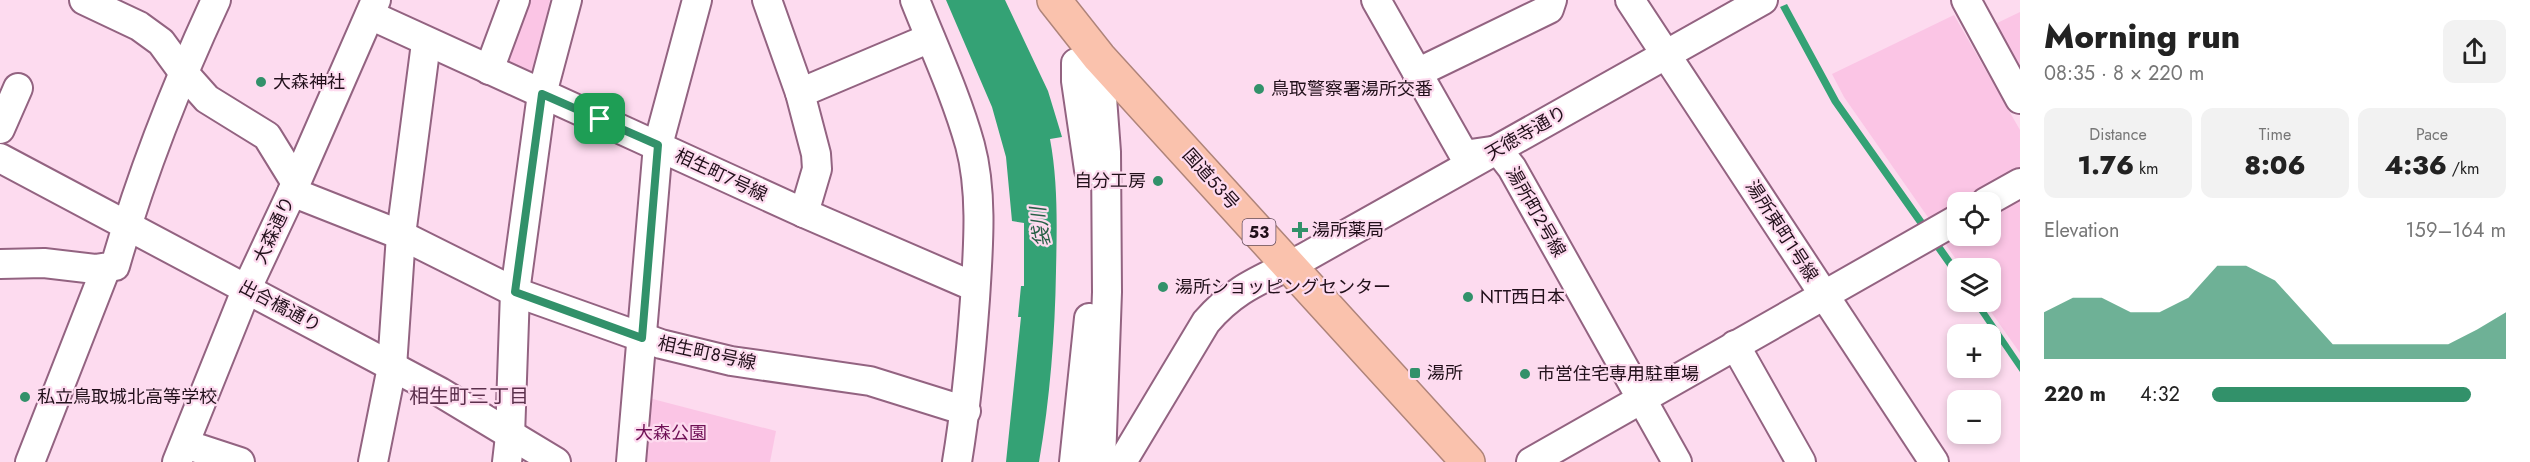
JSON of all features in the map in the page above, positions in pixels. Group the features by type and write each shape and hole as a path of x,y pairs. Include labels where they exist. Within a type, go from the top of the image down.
{"highway":[{"name":"国道53号","path":"1054,0 1088,60 1289,266 1468,462"}],"street":[{"path":"84,0 139,26 161,42 207,99 267,136 294,188"},
{"path":"0,264 44,263 95,269 115,266 126,226 183,72 216,0"},
{"path":"489,70 515,0"},
{"path":"509,449 515,292 542,94 567,0"},
{"path":"631,462 658,145 697,0"},
{"path":"767,0 800,93 815,148 817,164 804,213"},
{"path":"915,0 970,147 976,190 978,251 966,411 957,462"},
{"name":"湯所町2号線","path":"1376,0 1464,155 1498,150 1512,168 1677,462"},
{"path":"1417,74 1550,9 1552,0"},
{"name":"湯所東町1号線","path":"1630,0 1934,462"},
{"name":"天徳寺通り","path":"1122,462 1206,322 1223,302 1246,286 1289,266 1763,0"},
{"path":"1966,0 2020,99"},
{"name":"相生町7号線","path":"373,8 426,43 658,145 804,213 975,287"},
{"name":"大森通り","path":"181,453 247,288 294,188 373,8"},
{"path":"800,93 930,38"},
{"path":"373,462 392,367 401,235 426,43"},
{"path":"1074,462 1088,329 1090,227 1090,174 1076,75 1088,60"},
{"path":"1088,60 1106,152 1107,292 1101,462"},
{"path":"0,129 18,88"},
{"name":"出合橋通り","path":"0,158 440,392 509,449 556,462"},
{"path":"2001,194 2020,183"},
{"name":"相生町8号線","path":"294,188 401,235 515,292 642,338 731,361 870,381 966,411"},
{"path":"1531,462 1947,225"},
{"path":"30,462 106,268"},
{"path":"1735,345 1801,462"},
{"path":"181,453 240,462"}],"green space":[{"path":"521,0 550,0 533,75 501,64"},
{"path":"2020,12 2020,75 1993,25"},
{"path":"1954,15 2020,130 2020,174 1987,192 1947,192 1947,215 1932,223 1844,97 1832,74"},
{"path":"2020,194 2020,353 1991,312 2001,312 2001,258 1955,258 1942,239 1947,238 1947,246 2001,246 2001,205"},
{"name":"大森公園","path":"645,397 776,431 770,462 640,462"}],"water":[{"name":"袋川","path":"946,0 1005,0 1048,91 1062,137 1050,139 1057,237 1053,343 1039,462 1006,462 1021,317 1018,317 1021,286 1024,286 1024,223 1012,221 1006,157 992,107"},
{"path":"1787,4 1839,100 1951,258 1947,258 1947,266 1832,103 1780,7"},
{"path":"1979,312 1987,312 1995,324 1987,324"},
{"path":"2001,333 2020,361 2020,372 2001,344"}],"place":[{"name":"大森神社","path":"261,82"},
{"name":"鳥取警察署湯所交番","path":"1259,89"},
{"name":"自分工房","path":"1158,181"},
{"name":"湯所薬局","path":"1300,230"},
{"name":"湯所ショッピングセンター","path":"1163,287"},
{"name":"NTT西日本","path":"1468,297"},
{"name":"湯所","path":"1415,373"},
{"name":"市営住宅専用駐車場","path":"1525,374"},
{"name":"私立鳥取城北高等学校","path":"25,397"}],"district":[{"name":"相生町三丁目","path":"469,396"}],"route":[{"path":"542,94 600,119 658,145 642,338 515,292 542,94"}]}
